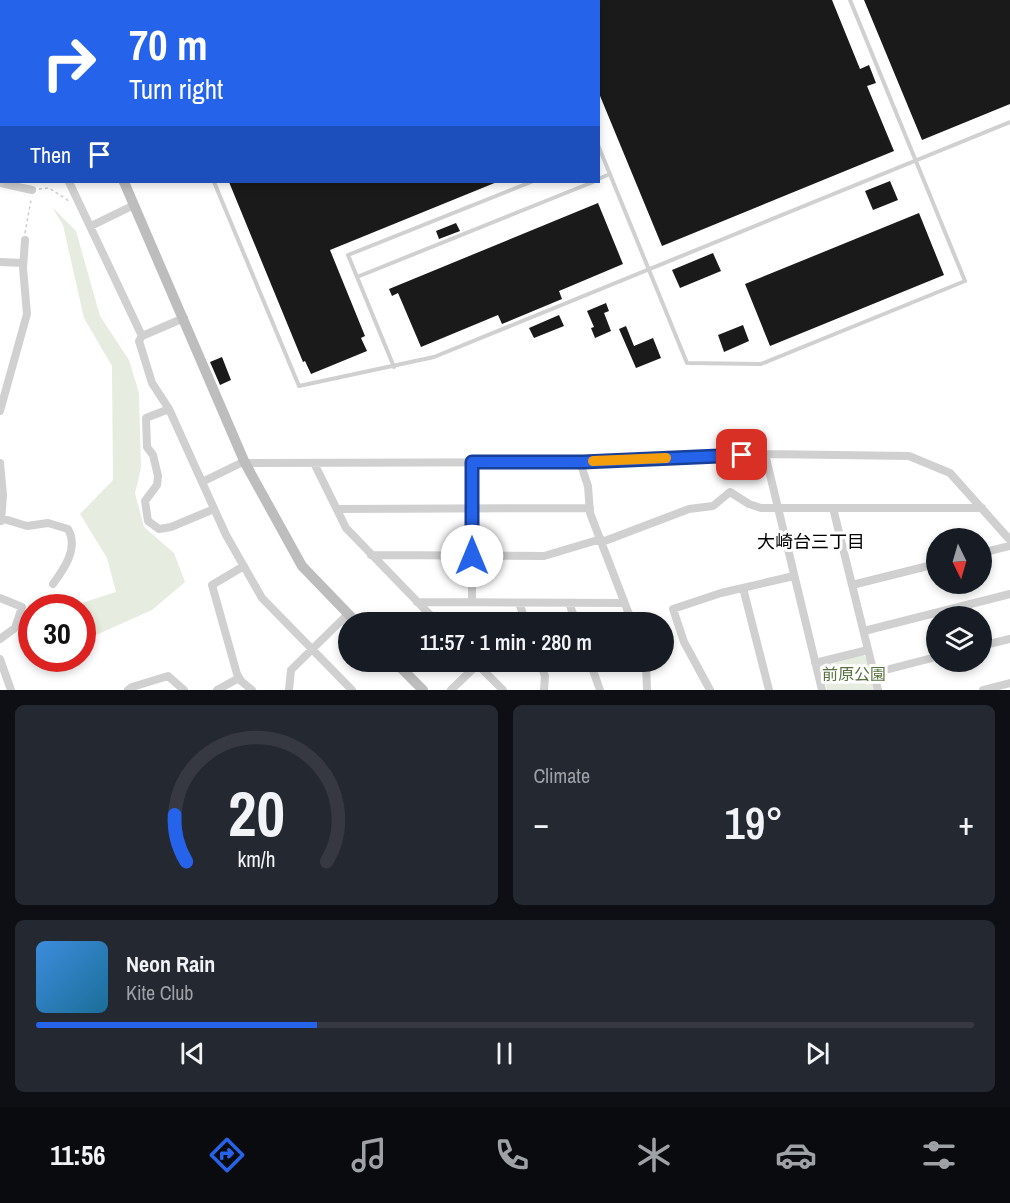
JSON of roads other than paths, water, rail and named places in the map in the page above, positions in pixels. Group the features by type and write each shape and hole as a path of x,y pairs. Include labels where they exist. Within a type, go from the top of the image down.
{"street":[{"path":"0,183 32,190"},
{"path":"70,183 142,336"},
{"path":"124,183 245,462 302,566 346,612"},
{"path":"91,226 134,205"},
{"path":"0,411 2,397 27,314 23,263 25,240"},
{"path":"0,262 23,263"},
{"path":"184,318 142,336 139,341 152,383 169,409 226,535 262,598 352,690"},
{"path":"169,409 146,418 147,447 153,455 158,476 157,485 145,501 148,521 159,529 171,527 214,509"},
{"path":"202,482 245,462 580,462 765,454 909,456 950,473 1010,540"},
{"path":"765,454 822,690"},
{"path":"472,462 472,602"},
{"path":"580,462 588,486 590,508 628,612"},
{"path":"0,463 3,495 1,520 27,526 48,523 68,529 73,542 71,551 65,569 53,584"},
{"path":"314,463 346,528 427,612"},
{"path":"371,555 544,556 601,540 689,508 713,506 730,492 760,508 982,508"},
{"path":"337,509 590,508"},
{"path":"833,508 878,690"},
{"path":"992,550 1010,546"},
{"path":"244,566 212,585 239,678 252,690"},
{"path":"852,585 926,566"},
{"path":"710,690 684,642 673,609 720,593 794,576"},
{"path":"743,588 769,690"},
{"path":"864,631 1010,594"},
{"path":"0,598 22,606 15,628 0,639"},
{"path":"417,602 624,603"},
{"path":"519,603 522,612"},
{"path":"569,603 572,612"},
{"path":"289,690 291,670 312,649 338,629"},
{"path":"992,643 1010,639"},
{"path":"815,663 868,650"},
{"path":"0,659 11,690"},
{"path":"874,673 926,660"},
{"path":"405,672 423,690"},
{"path":"451,690 468,672"},
{"path":"485,672 503,690"},
{"path":"544,672 544,690"},
{"path":"594,672 600,690"},
{"path":"646,672 647,690"},
{"path":"128,690 168,676 184,690"},
{"path":"217,690 239,678"},
{"path":"983,690 1010,683"}],"lane":[{"path":"600,153 687,363 761,364 965,281 850,0"},
{"path":"214,183 299,386 434,357 1010,122"},
{"path":"600,178 610,174"},
{"path":"357,277 590,183"},
{"path":"394,367 348,255 518,184"}],"district":[{"name":"大崎台三丁目","path":"811,542"}],"park label":[{"name":"前原公園","path":"854,674"}]}
